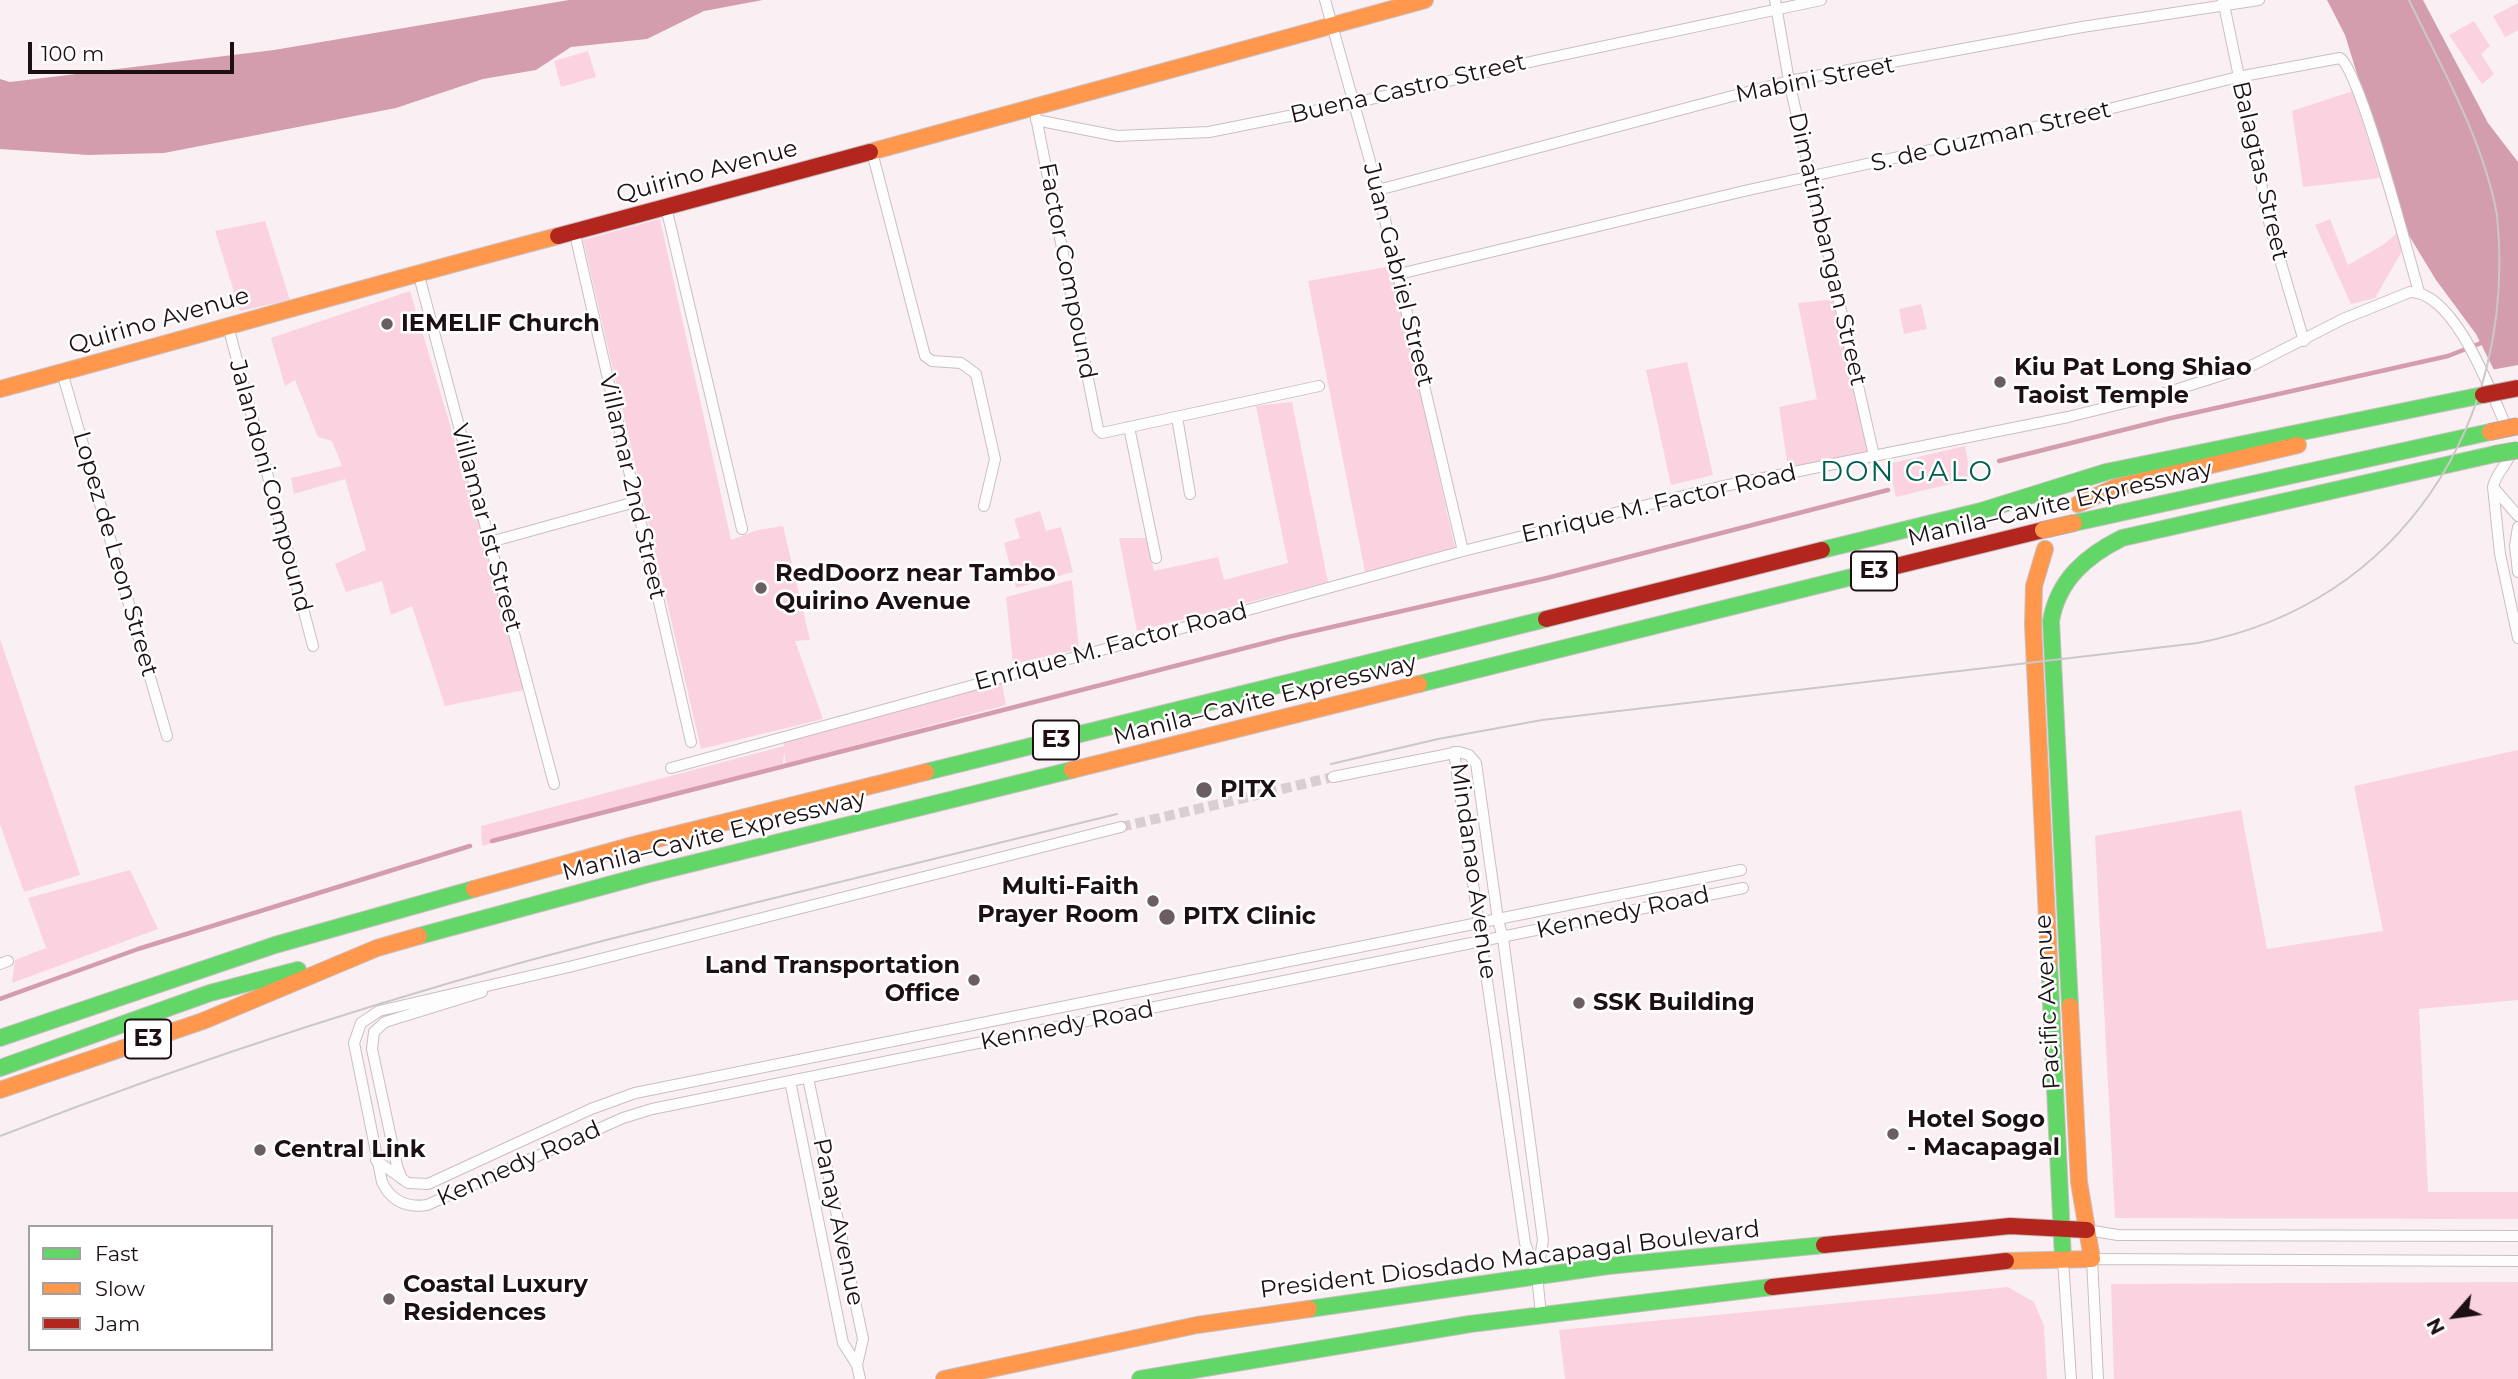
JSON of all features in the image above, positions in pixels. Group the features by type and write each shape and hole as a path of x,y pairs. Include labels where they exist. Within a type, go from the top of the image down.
{"main road":[{"name":"Quirino Avenue","path":"0,389 574,230 872,152 1035,114 1425,0"},
{"name":"Manila–Cavite Expressway","path":"0,1038 275,945 637,844 1981,511 2106,472 2261,438 2518,388"},
{"path":"2078,504 2116,487 2320,439 2483,395"},
{"name":"Manila–Cavite Expressway","path":"0,1090 203,1021 377,948 649,874 2043,530 2518,426"},
{"name":"Pacific Avenue","path":"2092,1259 2079,1182 2051,621 2055,601 2073,572 2092,555 2122,538 2518,450"},
{"name":"Pacific Avenue","path":"2045,549 2034,586 2033,625 2063,1259"},
{"path":"0,1068 210,993 377,948"},
{"name":"President Diosdado Macapagal Boulevard","path":"944,1379 1197,1325 1537,1275 1944,1232 2021,1226 2087,1230"},
{"path":"1140,1379 1366,1338 1541,1315 2022,1259 2092,1259"}],"street":[{"name":"Juan Gabriel Street","path":"1325,0 1378,190 1463,551"},
{"name":"Buena Castro Street","path":"1035,114 1117,136 1209,132 1354,103 1776,4 1821,0"},
{"name":"Mabini Street","path":"1378,190 1789,81 1927,58 2082,27 2224,3 2259,0"},
{"name":"Balagtas Street","path":"2224,3 2270,226 2304,341"},
{"name":"Dimatimbangan Street","path":"1776,4 1789,81 1874,456"},
{"name":"S. de Guzman Street","path":"1399,274 2044,125 2238,77 2334,58 2344,60 2371,131 2419,292"},
{"name":"Factor Compound","path":"1035,114 1098,429 1102,433 1129,427"},
{"path":"872,152 925,356 932,361 961,363 975,374 995,459 984,506"},
{"path":"666,207 742,529"},
{"name":"Villamar 2nd Street","path":"574,230 691,742"},
{"name":"Villamar 1st Street","path":"418,272 554,784"},
{"name":"Enrique M. Factor Road","path":"670,768 1463,551 1719,487 2068,417 2169,392 2232,373 2304,341 2343,319 2410,292 2419,292"},
{"path":"2419,292 2434,299 2459,330 2509,434 2512,449 2510,459 2495,476 2493,487 2500,554 2518,638"},
{"name":"Jalandoni Compound","path":"228,326 313,646"},
{"name":"Lopez de Leon Street","path":"62,372 167,736"},
{"path":"1156,558 1129,427 1319,386"},
{"path":"1177,417 1190,494"},
{"path":"2493,487 2518,516"},
{"path":"490,542 635,502"},
{"path":"2518,527 2515,559 2518,572"},
{"path":"1333,777 1454,752"},
{"name":"Mindanao Avenue","path":"1537,1275 1543,1240 1503,938 1498,920 1476,763 1469,755 1454,752 1484,942 1525,1243 1537,1275 1541,1315"},
{"path":"376,1160 354,1048 354,1037 361,1023 374,1013 421,999 538,975 1121,827"},
{"name":"Kennedy Road","path":"376,1160 404,1181 416,1185 434,1182 591,1109 635,1093 1741,870"},
{"name":"Kennedy Road","path":"376,1160 382,1182 394,1199 411,1206 427,1205 637,1113 1743,888"},
{"path":"1299,960 1304,979"},
{"path":"404,1181 397,1166 372,1049 377,1028 391,1020 538,975"},
{"path":"1141,991 1145,1011"},
{"name":"Panay Avenue","path":"808,1078 863,1339 858,1365 860,1379"},
{"name":"Panay Avenue","path":"790,1081 843,1343 858,1365"},
{"path":"2087,1230 2118,1235 2518,1236"},
{"name":"Pacific Avenue","path":"2063,1259 2070,1379"},
{"path":"2092,1259 2518,1261"},
{"name":"Pacific Avenue","path":"2092,1259 2098,1379"}],"shaded area":[{"path":"569,0 763,0 704,11 647,39 571,47 536,70 483,79 396,108 164,153 88,155 0,149 0,79 10,82 274,50"},
{"path":"2327,0 2423,0 2488,123 2518,162 2518,450 2497,376 2476,334 2436,280 2405,229 2345,35"},
{"path":"2518,3 2518,30 2505,37 2493,16"},
{"path":"2474,21 2490,46 2481,54 2494,74 2482,84 2449,35"},
{"path":"588,51 596,77 561,87 554,61"},
{"path":"2353,91 2380,178 2303,187 2292,111"},
{"path":"660,219 731,540 758,530 783,526 810,640 795,641 823,719 701,749 583,240"},
{"path":"2330,219 2348,265 2383,245 2398,232 2402,251 2375,298 2351,304 2315,225"},
{"path":"265,221 290,300 240,311 215,231"},
{"path":"1392,266 1455,548 1365,572 1308,281"},
{"path":"410,291 529,689 445,706 412,606 391,615 382,581 346,592 335,564 366,550 345,479 294,494 291,478 342,466 332,441 318,437 295,380 285,386 271,338"},
{"path":"1836,299 1869,451 1788,468 1779,407 1817,399 1798,303"},
{"path":"1921,304 1927,329 1904,334 1899,309"},
{"path":"1687,362 1713,475 1671,485 1646,370"},
{"path":"1292,402 1328,582 1137,631 1119,538 1146,538 1154,571 1218,557 1224,580 1288,563 1256,406"},
{"path":"1965,446 1971,479 1896,497 1888,464"},
{"path":"1040,511 1046,531 1061,527 1073,572 1016,588 1004,543 1020,538 1014,519"},
{"path":"1072,580 1079,649 1013,664 1006,597"},
{"path":"0,639 80,875 24,892 0,824"},
{"path":"1001,679 1006,705 786,764 784,752 783,764 482,846 481,826 784,746 784,742"},
{"path":"2518,750 2518,1000 2419,1009 2428,1192 2518,1192 2518,1219 2115,1218 2095,836 2241,810 2267,949 2383,931 2354,786"},
{"path":"130,870 158,929 12,983 15,960 46,948 28,898"},
{"path":"2518,1282 2518,1379 2114,1379 2111,1284"},
{"path":"2008,1287 2034,1302 2044,1326 2047,1379 1565,1379 1559,1330"}],"pier":[{"path":"2518,365 2518,454 2491,370"}],"waterway":[{"path":"1999,461 2167,419 2448,356 2481,343"},
{"path":"492,841 1288,637 1547,578 1888,490"},
{"path":"0,999 138,949 470,846"}],"tunnel":[{"path":"1121,827 1333,777"}],"tram line":[{"path":"1331,764 1438,739 1542,720 2198,643 2270,622 2333,589 2387,545 2431,492 2465,431 2488,364 2498,291 2497,215 2491,187 2472,132 2409,0"},
{"path":"0,1136 224,1054 452,982 606,940 1117,814"}],"traffic: fast":[{"path":"1822,550 1981,511 2106,472 2483,395"},
{"path":"2074,523 2490,432"},
{"path":"2495,454 2518,450"},
{"path":"2051,621 2067,581 2086,561 2122,538 2495,454"},
{"path":"1419,684 1872,572"},
{"path":"926,772 1546,619"},
{"path":"2051,621 2070,1006"},
{"path":"419,936 649,874 1072,770"},
{"path":"0,1038 275,945 474,889"},
{"path":"2049,960 2063,1259"},
{"path":"0,1068 210,993 298,970"},
{"path":"1309,1309 1608,1266 1824,1245"},
{"path":"1140,1379 1470,1324 1772,1287"}],"traffic: slow":[{"path":"870,152 1425,0"},
{"path":"0,389 558,236"},
{"path":"2490,432 2518,426"},
{"path":"2078,504 2116,487 2298,445"},
{"path":"2043,530 2074,523"},
{"path":"2033,625 2034,586 2045,549"},
{"path":"2033,625 2049,960"},
{"path":"1072,770 1419,684"},
{"path":"474,889 637,844 926,772"},
{"path":"0,1090 203,1021 377,948 419,936"},
{"path":"2006,1261 2092,1259 2079,1182 2070,1006"},
{"path":"944,1379 1197,1325 1309,1309"}],"traffic: jam":[{"path":"558,236 870,152"},
{"path":"2483,395 2518,388"},
{"path":"1872,572 2043,530"},
{"path":"1546,619 1822,550"},
{"path":"1824,1245 2010,1226 2087,1230"},
{"path":"1772,1287 2006,1261"}],"place":[{"name":"IEMELIF Church","path":"387,324"},
{"name":"Kiu Pat Long Shiao Taoist Temple","path":"2000,382"},
{"name":"RedDoorz near Tambo Quirino Avenue","path":"761,588"},
{"name":"PITX","path":"1204,790"},
{"name":"Multi-Faith Prayer Room","path":"1153,901"},
{"name":"PITX Clinic","path":"1167,917"},
{"name":"Land Transportation Office","path":"974,980"},
{"name":"SSK Building","path":"1579,1003"},
{"name":"Hotel Sogo - Macapagal","path":"1893,1134"},
{"name":"Central Link","path":"260,1150"},
{"name":"Coastal Luxury Residences","path":"389,1299"}],"district":[{"name":"DON GALO","path":"1907,473"}]}
